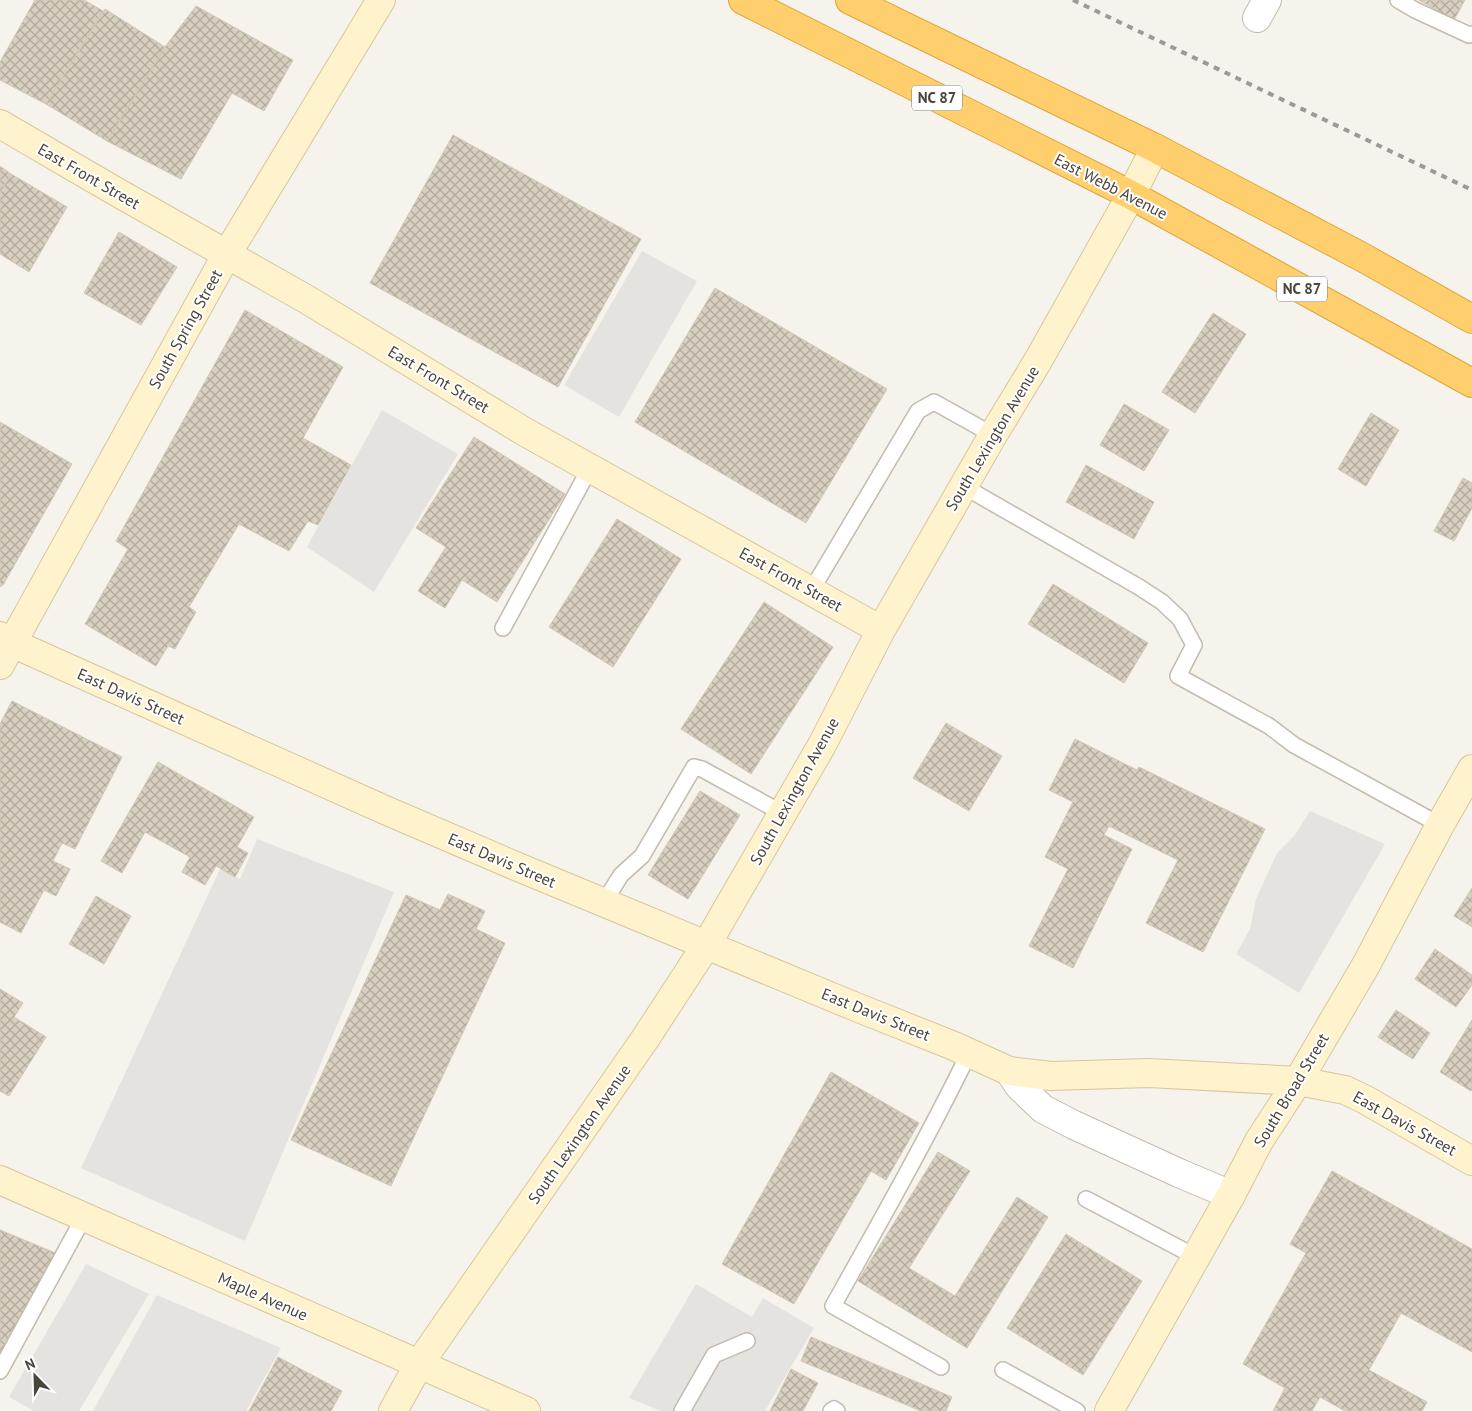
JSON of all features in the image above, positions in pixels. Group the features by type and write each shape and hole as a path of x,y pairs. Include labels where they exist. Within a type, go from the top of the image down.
{"highway":[{"name":"East Webb Avenue","path":"743,0 1132,195 1472,383"},
{"path":"850,0 1155,148 1362,257 1472,319"}],"street":[{"name":"South Spring Street","path":"4,648 227,254 381,0"},
{"name":"East Front Street","path":"0,124 375,340 525,432 881,630"},
{"name":"South Lexington Avenue","path":"394,1411 419,1364 645,1039 707,944 822,744 881,630 1132,195 1155,148"},
{"name":"East Davis Street","path":"4,648 518,867 1009,1071 1050,1076 1149,1073 1298,1081 1345,1090 1364,1098 1472,1161"},
{"name":"South Broad Street","path":"1109,1411 1231,1195 1259,1141 1298,1081 1366,964 1440,824 1472,769"},
{"name":"East Davis Street","path":"1009,1071 1019,1086 1043,1109 1074,1125 1231,1195"},
{"name":"Maple Avenue","path":"0,1180 526,1411"}],"lane":[{"path":"1398,0 1469,35 1472,34"},
{"path":"811,591 918,411 934,402 993,434"},
{"path":"503,628 590,468"},
{"path":"963,486 1162,602 1180,619 1194,645 1178,676 1269,726 1294,745 1440,824"},
{"path":"604,902 621,875 642,856 694,767 702,769 782,813"},
{"path":"941,1367 833,1306 914,1161 969,1053"},
{"path":"1086,1199 1196,1257"},
{"path":"0,1371 84,1217"},
{"path":"682,1411 714,1355 747,1341"},
{"path":"1003,1370 1078,1411"},
{"path":"832,1411 838,1411"}],"shaded area":[{"path":"642,251 697,281 619,417 564,385"},
{"path":"382,410 458,454 374,592 307,547"},
{"path":"1310,811 1385,844 1299,993 1236,954 1250,929 1256,899 1277,853 1295,835"},
{"path":"257,839 394,892 245,1241 81,1168 220,869 240,879"},
{"path":"86,1264 149,1294 79,1411 34,1411 9,1397"},
{"path":"696,1284 752,1317 763,1298 814,1328 765,1411 661,1411 629,1398"},
{"path":"157,1295 281,1348 246,1411 93,1411"}],"building":[{"path":"35,0 84,0 103,11 46,104 0,80 0,62"},
{"path":"1419,0 1465,0 1454,20"},
{"path":"196,6 293,60 264,111 232,93 181,179 107,141 165,47"},
{"path":"105,9 165,47 107,141 46,104"},
{"path":"453,135 641,239 558,387 370,283"},
{"path":"0,166 11,174 0,193"},
{"path":"11,174 67,207 29,272 0,254 0,193"},
{"path":"119,232 177,267 141,325 84,293"},
{"path":"715,288 887,389 806,523 635,422"},
{"path":"245,310 343,367 303,438 351,465 318,525 308,521 289,551 239,524 189,607 196,612 175,649 168,646 156,666 85,624 128,549 116,541"},
{"path":"1213,313 1246,334 1195,413 1162,392"},
{"path":"1124,404 1169,430 1144,471 1100,445"},
{"path":"1371,413 1399,430 1366,486 1338,469"},
{"path":"0,422 72,464 3,585 0,587"},
{"path":"474,437 565,494 497,602 462,580 445,608 418,591 446,547 416,528"},
{"path":"1086,465 1154,502 1134,539 1066,502"},
{"path":"1463,478 1472,483 1472,508 1454,541 1434,531"},
{"path":"617,519 681,559 613,667 549,627"},
{"path":"1053,584 1148,643 1124,683 1028,624"},
{"path":"764,602 833,647 751,774 681,729"},
{"path":"12,701 122,757 75,849 62,843 53,861 70,869 56,896 44,890 21,933 0,922 0,724"},
{"path":"946,723 1002,756 969,811 913,778"},
{"path":"1075,739 1137,770 1139,767 1265,829 1203,952 1146,923 1178,860 1109,826 1104,835 1132,849 1073,968 1029,946 1068,869 1045,857 1073,802 1049,790"},
{"path":"158,762 254,817 237,847 248,853 235,877 216,866 205,885 182,872 190,857 145,832 122,873 101,861"},
{"path":"700,791 740,815 688,899 648,875"},
{"path":"1472,888 1472,927 1454,916"},
{"path":"448,894 485,911 476,929 505,943 391,1186 291,1140 406,895 440,910"},
{"path":"96,896 131,916 104,964 69,944"},
{"path":"1435,949 1472,975 1472,985 1456,1007 1415,979"},
{"path":"0,989 23,1003 14,1017 46,1037 9,1096 0,1091"},
{"path":"1396,1010 1430,1033 1413,1059 1378,1037"},
{"path":"1472,1020 1472,1089 1471,1091 1440,1072"},
{"path":"831,1072 919,1123 886,1180 871,1171 794,1304 722,1264"},
{"path":"938,1152 970,1171 909,1268 955,1296 1017,1197 1048,1217 967,1348 858,1281"},
{"path":"1332,1171 1472,1249 1472,1352 1401,1313 1369,1370 1427,1402 1422,1411 1345,1411 1320,1397 1312,1411 1273,1411 1285,1388 1243,1364 1306,1253 1290,1244"},
{"path":"0,1230 58,1254 0,1358"},
{"path":"1066,1234 1142,1281 1083,1375 1007,1328"},
{"path":"811,1337 952,1397 946,1411 921,1411 801,1361"},
{"path":"278,1357 342,1391 331,1411 249,1411"},
{"path":"791,1369 818,1383 803,1411 770,1411"}],"railway":[{"path":"1073,0 1472,190"}]}
